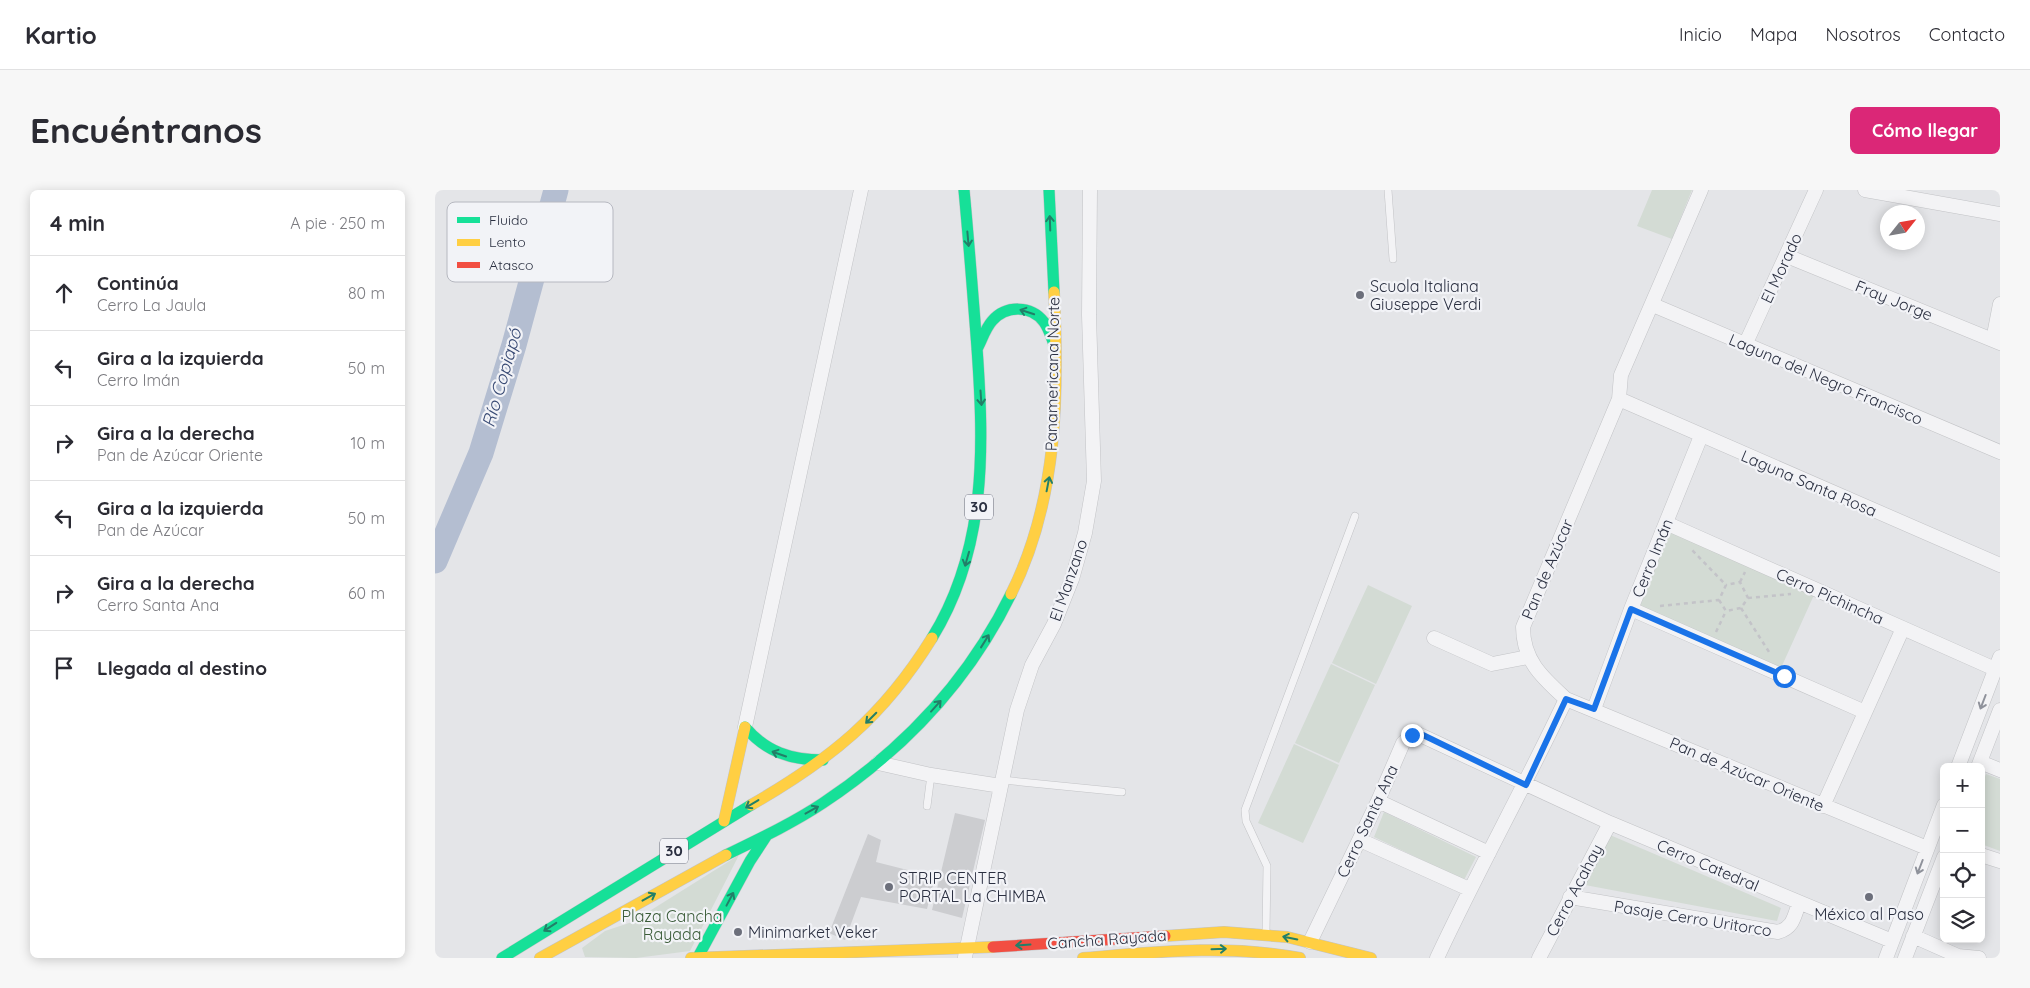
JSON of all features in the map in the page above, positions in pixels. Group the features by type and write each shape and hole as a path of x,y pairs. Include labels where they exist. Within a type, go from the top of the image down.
{"main road":[{"name":"30","path":"502,958 591,901 823,760 866,724 906,680 935,636 961,581 976,520 982,475 982,422 964,190"},
{"name":"Panamericana Norte","path":"769,833 822,804 878,763 919,725 958,681 997,622 1018,578 1036,531 1049,479 1053,443 1055,348 1049,190"},
{"path":"977,349 992,320 1004,312 1017,309 1031,312 1042,320 1055,348"},
{"path":"745,727 757,742 773,752 797,759 823,760"},
{"path":"724,821 745,727"},
{"path":"696,958 749,861 769,833"},
{"name":"30","path":"540,958 691,873 769,833"},
{"path":"579,951 576,938 580,919 591,901"},
{"name":"Cancha Rayada","path":"696,958 966,953 1201,932 1266,934 1310,942 1371,958"},
{"name":"Cancha Rayada","path":"1083,958 1208,949 1300,958"}],"street":[{"path":"745,727 861,190"},
{"name":"El Manzano","path":"966,953 1001,783 1024,687 1072,579 1090,508 1094,481 1089,315 1090,190"},
{"name":"Pan de Azúcar","path":"1566,699 1537,670 1528,657 1523,643 1523,627 1619,399 1621,375 1653,305 1701,190"},
{"name":"El Morado","path":"1745,345 1816,190"},
{"path":"1865,190 2000,214"},
{"name":"Fray Jorge","path":"1787,256 1997,342"},
{"path":"1997,342 2000,304"},
{"name":"Laguna del Negro Francisco","path":"1653,305 2000,452"},
{"name":"Laguna Santa Rosa","path":"1619,399 2000,565"},
{"name":"Cerro Imán","path":"1594,709 1631,609 1701,436"},
{"name":"Cerro Pichincha","path":"1666,522 1903,628 1998,665"},
{"path":"1631,609 1865,712"},
{"path":"1823,806 1903,628"},
{"path":"1434,638 1492,664 1528,657"},
{"path":"1960,763 1998,665"},
{"path":"1437,958 1469,890 1526,785 1566,699"},
{"name":"Pan de Azúcar Oriente","path":"1566,699 1927,848"},
{"path":"1979,763 2000,710"},
{"name":"Cerro Santa Ana","path":"1310,942 1360,840 1403,743 1412,735 1418,734 1526,785"},
{"path":"878,763 931,775 1001,783"},
{"path":"1985,766 2000,770"},
{"name":"Cerro Catedral","path":"1526,785 1610,823 1892,940"},
{"path":"1378,801 1489,853"},
{"path":"1886,958 1943,808"},
{"name":"Cerro Acahay","path":"1539,958 1610,823"},
{"path":"1360,840 1469,890"},
{"path":"1985,856 2000,861"},
{"path":"1905,958 1940,867"},
{"name":"Pasaje Cerro Uritorco","path":"1570,897 1778,932 1788,929 1792,924 1799,903"},
{"path":"1264,955 1266,934"},
{"path":"1913,936 1958,956 1979,958"}],"lane":[{"path":"1388,190 1393,259"},
{"path":"1266,934 1267,866 1247,820 1245,810 1355,516"},
{"path":"927,806 931,775"},
{"path":"1001,783 1122,792"}],"path":[{"path":"1686,543 1726,585"},
{"path":"1726,585 1740,582 1748,598"},
{"path":"1719,600 1726,585"},
{"path":"1748,598 1794,594"},
{"path":"1726,611 1741,608 1748,598"},
{"path":"1631,609 1719,600"},
{"path":"1719,600 1726,611"},
{"path":"1741,608 1784,676"},
{"path":"1711,644 1726,611"}],"green space":[{"path":"1652,190 1692,190 1672,239 1637,226"},
{"path":"1669,531 1814,595 1781,668 1639,605"},
{"path":"1368,585 1412,606 1376,684 1332,663"},
{"path":"1331,664 1375,685 1339,763 1295,743"},
{"path":"1294,744 1339,765 1303,843 1258,823"},
{"path":"1986,774 2000,779 2000,851 1985,845"},
{"path":"1384,812 1476,857 1464,880 1374,837"},
{"path":"1610,835 1781,908 1777,921 1585,885"},
{"name":"Plaza Cancha Rayada","path":"739,855 690,951 636,958 585,957 582,948 605,931 632,922"}],"building":[{"name":"STRIP CENTER PORTAL La CHIMBA","path":"955,813 985,820 962,918 932,910"},
{"name":"STRIP CENTER PORTAL La CHIMBA","path":"868,834 881,840 876,862 935,877 927,909 861,897 845,940 829,933"}],"waterway":[{"name":"Río Copiapó","path":"553,202 556,190"},
{"name":"Río Copiapó","path":"435,561 481,453 531,282"}],"traffic: fast":[{"path":"932,638 950,604 963,569 978,497 981,423 964,190"},
{"path":"1049,190 1054,292"},
{"path":"977,349 992,321 1004,312 1018,309 1026,310 1039,316 1049,330 1054,344"},
{"path":"726,855 788,824 823,803 880,760 907,736 954,684 975,655 1011,594"},
{"path":"745,727 762,743 780,753 811,760 823,760"},
{"path":"502,958 751,805"},
{"path":"698,957 750,861 767,835"}],"traffic: slow":[{"path":"1011,594 1027,558 1047,484 1055,408 1056,331 1054,292"},
{"path":"751,805 806,771 853,734 894,691 932,638"},
{"path":"724,821 745,727"},
{"path":"540,958 726,855"},
{"path":"1165,936 1224,932 1287,937 1371,958"},
{"path":"691,958 993,947"},
{"path":"1083,958 1191,950 1246,951 1300,958"}],"traffic: jam":[{"path":"993,947 1165,936"}],"place":[{"name":"Scuola Italiana Giuseppe Verdi","path":"1360,295"},
{"name":"STRIP CENTER PORTAL La CHIMBA","path":"889,887"},
{"name":"México al Paso","path":"1869,897"},
{"name":"Minimarket Veker","path":"738,932"}],"route":[{"path":"1412,735 1423,735 1526,785 1566,699 1594,709 1631,609 1784,676"}]}
